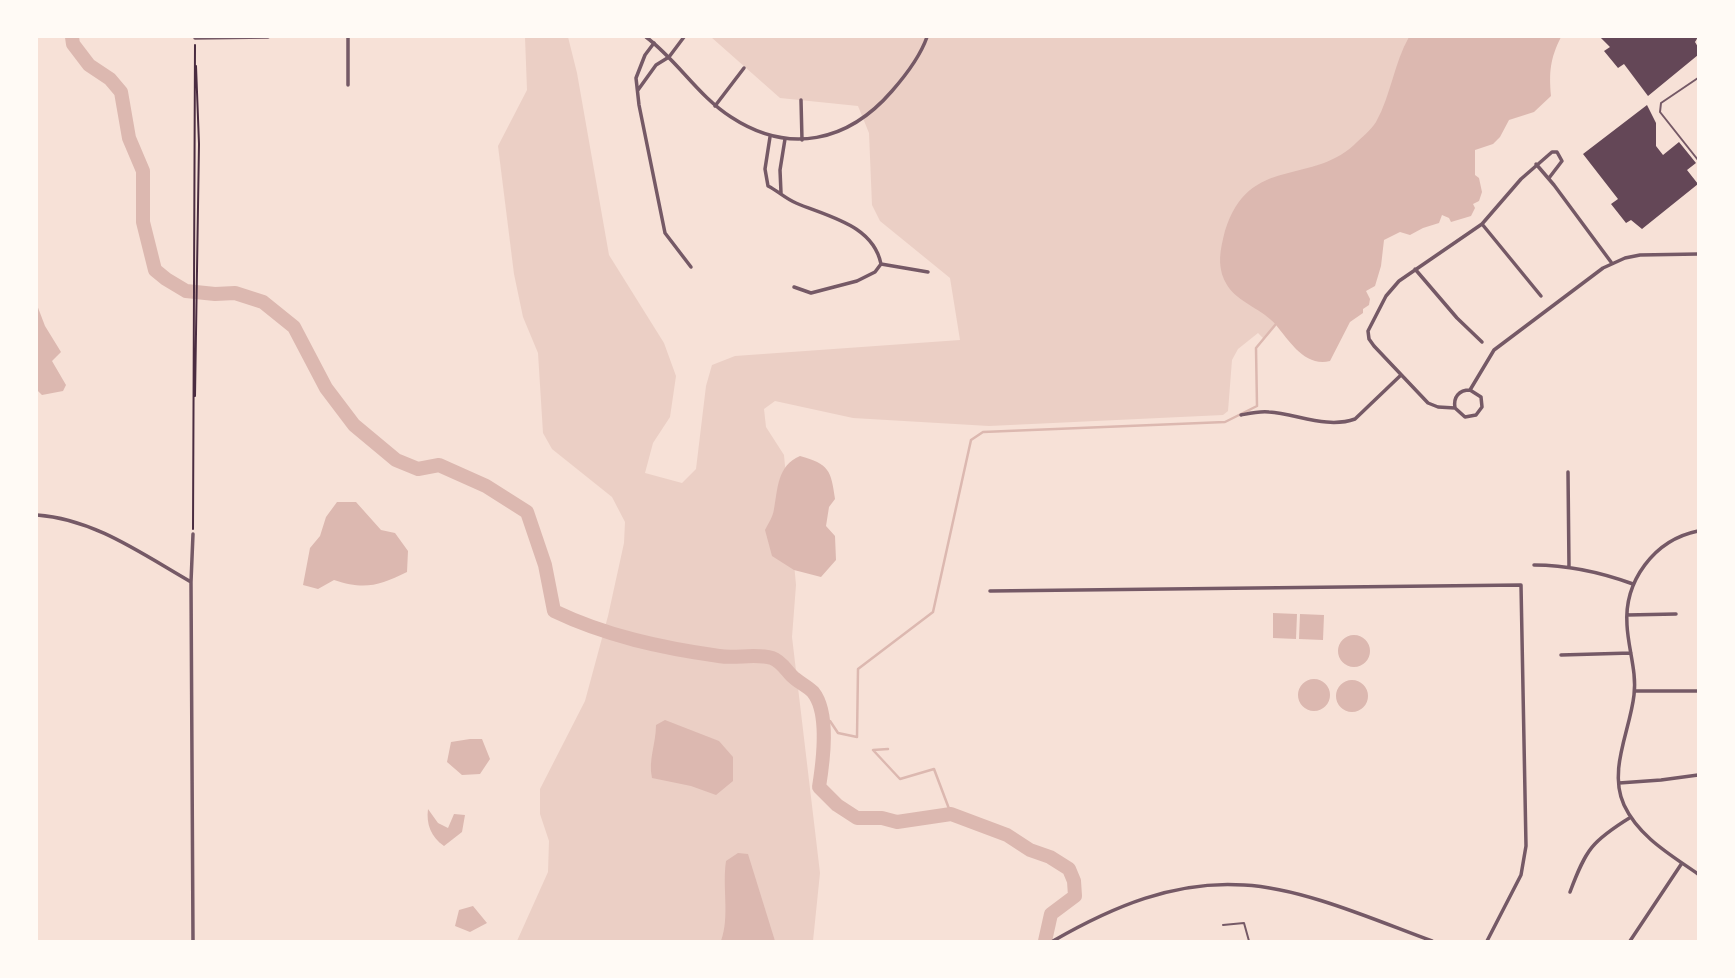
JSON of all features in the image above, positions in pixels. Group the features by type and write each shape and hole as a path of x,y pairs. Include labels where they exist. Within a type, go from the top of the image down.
{"street":[{"path":"195,38 268,37"},
{"path":"348,37 348,85"},
{"path":"646,37 715,106 746,126 770,137 802,140 828,135 848,127 879,106 908,72 927,37"},
{"path":"637,92 656,65 668,57 684,37"},
{"path":"654,43 640,64 636,78 637,92 661,220 671,243 691,267"},
{"path":"715,106 744,68"},
{"path":"801,100 802,140"},
{"path":"770,137 765,169 768,186 792,201 857,229 874,244 881,264"},
{"path":"781,193 780,170 785,139"},
{"path":"1470,390 1481,397 1482,407 1476,415 1465,417 1455,408 1438,407 1428,403 1374,346 1368,331 1385,296 1399,281 1482,224 1536,164 1552,152 1557,152 1562,160 1549,178"},
{"path":"1536,164 1611,263"},
{"path":"1482,224 1541,296"},
{"path":"1455,408 1458,394 1470,390 1494,350 1611,263 1640,254 1698,254"},
{"path":"881,264 928,272"},
{"path":"794,287 811,293 857,281 876,272 881,264"},
{"path":"1415,269 1457,318 1482,342"},
{"path":"1241,415 1271,412 1334,423 1346,422 1355,419 1401,375"},
{"path":"1568,472 1569,567"},
{"path":"37,515 69,519 104,532 191,582"},
{"path":"1698,531 1658,550 1633,584 1627,615 1634,691 1620,757 1619,783 1622,798 1631,817 1649,838 1698,874"},
{"path":"193,534 193,941"},
{"path":"1534,565 1569,567 1600,573 1633,584"},
{"path":"990,591 1521,585 1526,846 1521,875 1487,941"},
{"path":"1627,615 1676,614"},
{"path":"1561,655 1631,653"},
{"path":"1634,691 1698,691"},
{"path":"1619,783 1698,775"},
{"path":"1570,891 1590,846 1631,817"},
{"path":"1630,941 1682,863"},
{"path":"1053,941 1110,911 1157,894 1176,889 1225,884 1290,893 1344,909 1432,941"}],"lane":[{"path":"1698,78 1661,103 1660,112 1698,160"},
{"path":"1223,925 1244,923 1249,941"}],"path":[{"path":"193,534 195,38"}],"shaded area":[{"path":"525,37 568,37 577,73 609,255 664,343 676,376 670,417 653,443 645,473 682,483 696,469 706,386 712,365 735,356 960,340 950,278 880,221 872,205 869,133 858,106 780,98 711,37 1513,37 1264,339 1258,333 1238,349 1232,360 1228,411 1223,415 989,426 853,418 775,401 764,409 766,427 784,455 796,585 792,637 820,873 813,941 517,941 548,872 549,841 540,814 540,789 585,701 608,616 624,543 625,522 612,497 552,449 543,433 538,353 523,317 514,274 498,146 527,90"},
{"path":"1409,37 1561,37 1551,66 1551,96 1534,112 1509,120 1493,144 1475,150 1475,175 1479,178 1482,192 1479,201 1473,204 1475,208 1471,216 1451,222 1442,215 1439,223 1410,235 1400,232 1384,240 1375,286 1366,291 1370,299 1369,305 1350,322 1330,361 1313,360 1299,352 1271,319 1237,297 1227,285 1220,263 1223,239 1233,212 1246,194 1279,176 1336,158 1371,128 1381,112"},
{"path":"37,305 45,326 61,352 52,361 66,385 63,391 42,395 37,390"},
{"path":"800,456 823,465 830,475 834,489 835,499 829,507 826,526 835,536 836,560 821,577 794,570 772,556 765,530 773,515 783,472 792,460"},
{"path":"337,502 356,502 381,530 395,533 408,551 407,572 388,581 363,586 334,580 318,589 303,585 310,548 320,536 326,517"},
{"path":"1273,613 1297,614 1296,639 1273,638"},
{"path":"1300,614 1324,615 1323,640 1299,639"},
{"path":"1354,635 1365,640 1370,651 1365,662 1354,667 1343,662 1338,651 1343,640"},
{"path":"1314,679 1325,684 1330,695 1325,706 1314,711 1303,706 1298,695 1303,684"},
{"path":"1352,680 1363,685 1368,696 1363,707 1352,712 1341,707 1336,696 1341,685"},
{"path":"665,720 719,741 733,757 733,781 716,795 691,786 652,778 656,725"},
{"path":"482,739 490,759 480,774 462,775 447,762 451,742"},
{"path":"428,809 438,823 448,828 454,814 465,815 462,832 444,846 430,830"},
{"path":"738,853 748,854 775,941 721,941 725,922 726,861"},
{"path":"473,906 487,923 470,932 455,926 459,910"}],"building":[{"path":"1600,37 1698,37 1695,42 1698,55 1648,96 1624,64 1618,68 1604,51 1610,47"},
{"path":"1647,105 1656,123 1656,146 1663,155 1679,142 1696,163 1687,170 1698,184 1642,229 1631,220 1626,223 1611,204 1618,199 1583,154"}],"waterway":[{"path":"72,37 73,44 89,65 110,79 121,92 129,138 143,171 143,222 155,270 186,291 235,293 263,302 294,327 326,388 354,425 396,460 418,469 439,465 486,486 527,512 545,565 554,611 614,634 655,645 725,657 766,657 778,661 794,678 813,692 818,701 822,712 824,738 819,787 837,805 857,818 882,818 897,822 951,814 1007,835 1069,869 1074,881 1075,896 1051,914 1045,941"},
{"path":"823,726 830,721 838,733 857,737 858,669 933,612 971,440 983,432 1225,422 1257,406 1256,348 1276,324"},
{"path":"888,749 873,750 900,779 934,769 951,814"}]}
